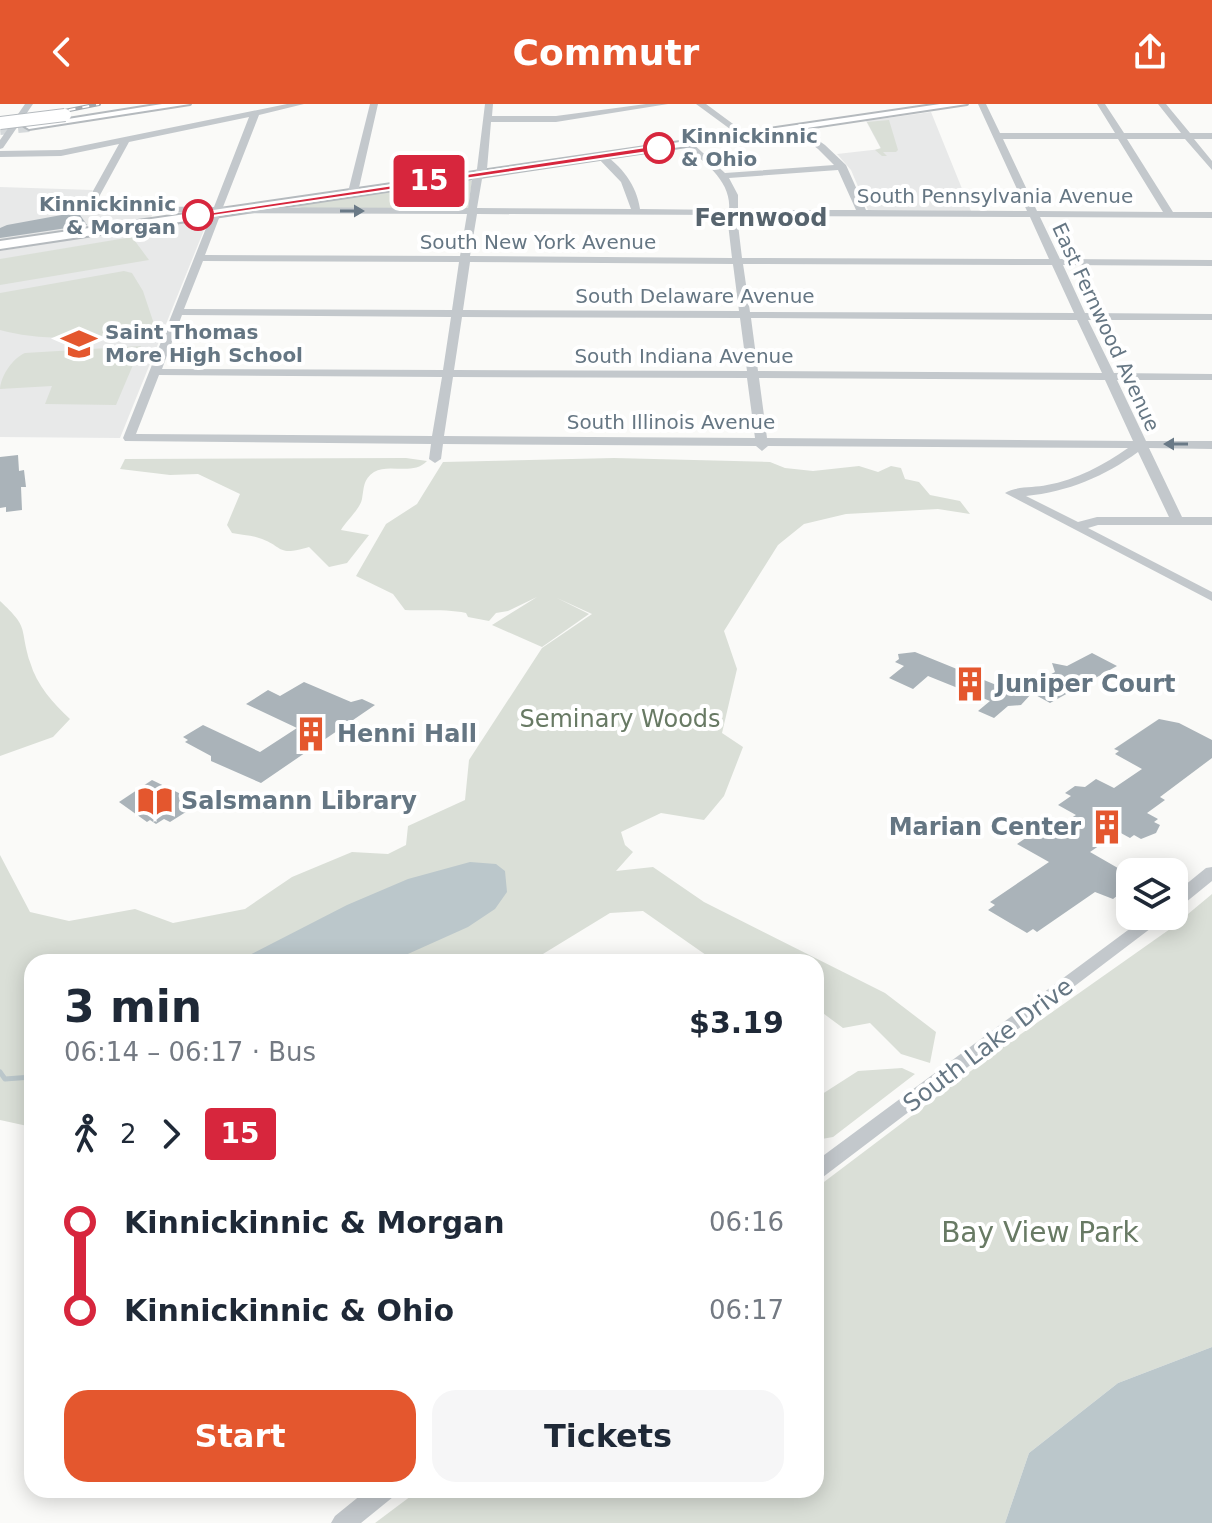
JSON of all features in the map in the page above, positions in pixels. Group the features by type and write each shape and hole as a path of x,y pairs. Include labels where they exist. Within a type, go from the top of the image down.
{"main road":[{"path":"0,123 141,104"},
{"path":"29,126 185,104"},
{"path":"0,247 218,211 962,104"}],"street":[{"path":"0,146 29,104"},
{"path":"0,154 61,153 300,104"},
{"path":"353,192 374,104"},
{"path":"435,459 489,104"},
{"path":"487,119 556,119 664,104"},
{"path":"700,104 744,135"},
{"name":"East Fernwood Avenue","path":"982,104 1177,521"},
{"path":"1101,104 1169,214"},
{"path":"1162,104 1212,167"},
{"path":"1173,104 1189,135"},
{"path":"155,372 255,113"},
{"path":"796,128 824,147 843,167 862,213"},
{"path":"996,136 1212,136"},
{"name":"South Pennsylvania Avenue","path":"126,139 88,209 1212,215"},
{"path":"688,144 722,176 734,200 738,261 762,445"},
{"path":"601,156 626,181 635,197 636,212"},
{"path":"722,176 843,167"},
{"path":"284,202 299,211"},
{"name":"South New York Avenue","path":"200,258 1212,263"},
{"name":"South Delaware Avenue","path":"179,312 1212,317"},
{"name":"South Indiana Avenue","path":"155,372 1212,377"},
{"name":"South Illinois Avenue","path":"155,372 129,438 762,445 1212,445"},
{"path":"1141,444 1099,473 1075,483 1052,490 1011,493 1212,597"},
{"path":"1076,527 1097,521 1212,521"},
{"path":"1188,892 1212,872"},
{"name":"South Lake Drive","path":"824,1166 1139,930"},
{"path":"343,1523 375,1498"}],"shaded area":[{"path":"931,112 971,211 868,210 851,170 837,154 881,149 866,121"},
{"path":"0,187 93,190 80,210 154,210 151,218 0,242"},
{"name":"Saint Thomas More High School","path":"202,218 208,220 120,438 0,437 0,251"},
{"path":"470,862 496,864 505,871 507,892 495,909 468,927 408,954 252,954 347,905 408,879"},
{"path":"1212,1347 1212,1523 1005,1523 1029,1453 1118,1383"}],"green space":[{"path":"889,120 898,150 883,152 887,156 882,156 875,150 881,148 867,122"},
{"path":"465,179 472,181 468,208 465,209 302,208 292,205"},
{"path":"132,237 149,260 0,285 0,259"},
{"path":"124,271 132,273 143,291 154,324 119,333 77,338 0,330 0,293"},
{"path":"141,346 116,405 45,404 52,386 0,389 8,368 25,353"},
{"path":"406,458 427,461 415,468 380,470 370,475 361,503 341,530 369,535 347,563 329,567 309,547 285,551 259,538 232,533 227,525 240,494 198,474 170,475 120,469 125,459"},
{"name":"Seminary Woods","path":"614,458 770,462 785,468 813,471 859,466 878,472 891,466 901,468 905,479 919,482 930,495 960,501 970,514 938,509 846,514 804,524 778,545 724,631 737,669 722,733 743,747 724,796 704,820 661,813 621,832 625,845 633,852 616,871 653,867 704,902 807,954 705,954 643,911 610,913 543,954 24,954 24,1125 0,1120 0,855 30,912 69,921 135,909 173,923 245,909 292,877 352,852 388,854 406,845 408,826 465,800 469,760 542,648 592,614 557,598 589,614 542,647 492,625 537,597 508,611 496,613 489,621 459,612 405,610 393,594 356,576 386,524 417,504 443,462"},
{"path":"0,601 20,623 33,671 41,686 70,719 53,737 0,756"},
{"name":"Bay View Park","path":"1212,894 1212,1347 1118,1383 1029,1453 1005,1523 375,1523 408,1498 824,1498 824,1182 1004,1046 1169,930 1188,930 1188,914"},
{"name":"Seminary Woods","path":"824,962 885,993 936,1032 930,1063 901,1054 870,1023 843,1028 824,1014"},
{"path":"902,1068 915,1074 833,1137 824,1139 824,1093 858,1071"}],"building":[{"path":"78,212 87,225 0,238 0,228 7,225"},
{"path":"18,455 19,471 24,470 26,487 21,487 22,510 6,512 6,507 0,508 0,457"},
{"path":"915,652 1016,693 1055,672 1052,663 1067,666 1092,653 1117,666 1050,703 1032,693 1021,705 1008,706 994,718 978,711 990,701 928,676 913,689 889,678 904,666 895,662 899,659 898,654"},
{"name":"Henni Hall","path":"304,682 351,702 362,699 375,705 261,783 211,761 211,756 185,742 188,740 183,737 203,725 260,752 297,728 246,704 268,690 280,696"},
{"name":"Marian Center","path":"1159,719 1179,723 1212,740 1212,758 1160,797 1165,800 1147,813 1158,819 1154,822 1160,825 1156,833 1141,839 1119,832 1090,852 1116,867 1116,897 1113,899 1095,892 1037,932 1033,929 1027,933 988,910 995,905 990,902 1049,862 1017,844 1036,831 1044,835 1076,815 1058,805 1071,796 1065,793 1075,786 1085,787 1096,779 1114,788 1142,769 1115,754 1119,751 1114,749"},
{"name":"Salsmann Library","path":"152,780 197,805 170,822 164,819 156,824 150,820 147,822 119,802"}],"waterway":[{"path":"0,1072 5,1079 24,1078"}],"tunnel":[{"path":"0,129 29,126"}],"railway":[{"path":"0,124 99,104"}],"bus line":[{"name":"15","path":"198,215 659,148"}],"place":[{"name":"Kinnickinnic & Ohio","path":"659,148"},
{"name":"Kinnickinnic & Morgan","path":"198,215"},
{"name":"Saint Thomas More High School","path":"79,344"},
{"name":"Juniper Court","path":"970,684"},
{"name":"Henni Hall","path":"311,734"},
{"name":"Salsmann Library","path":"155,801"},
{"name":"Marian Center","path":"1107,827"}],"district":[{"name":"Fernwood","path":"761,218"}]}
